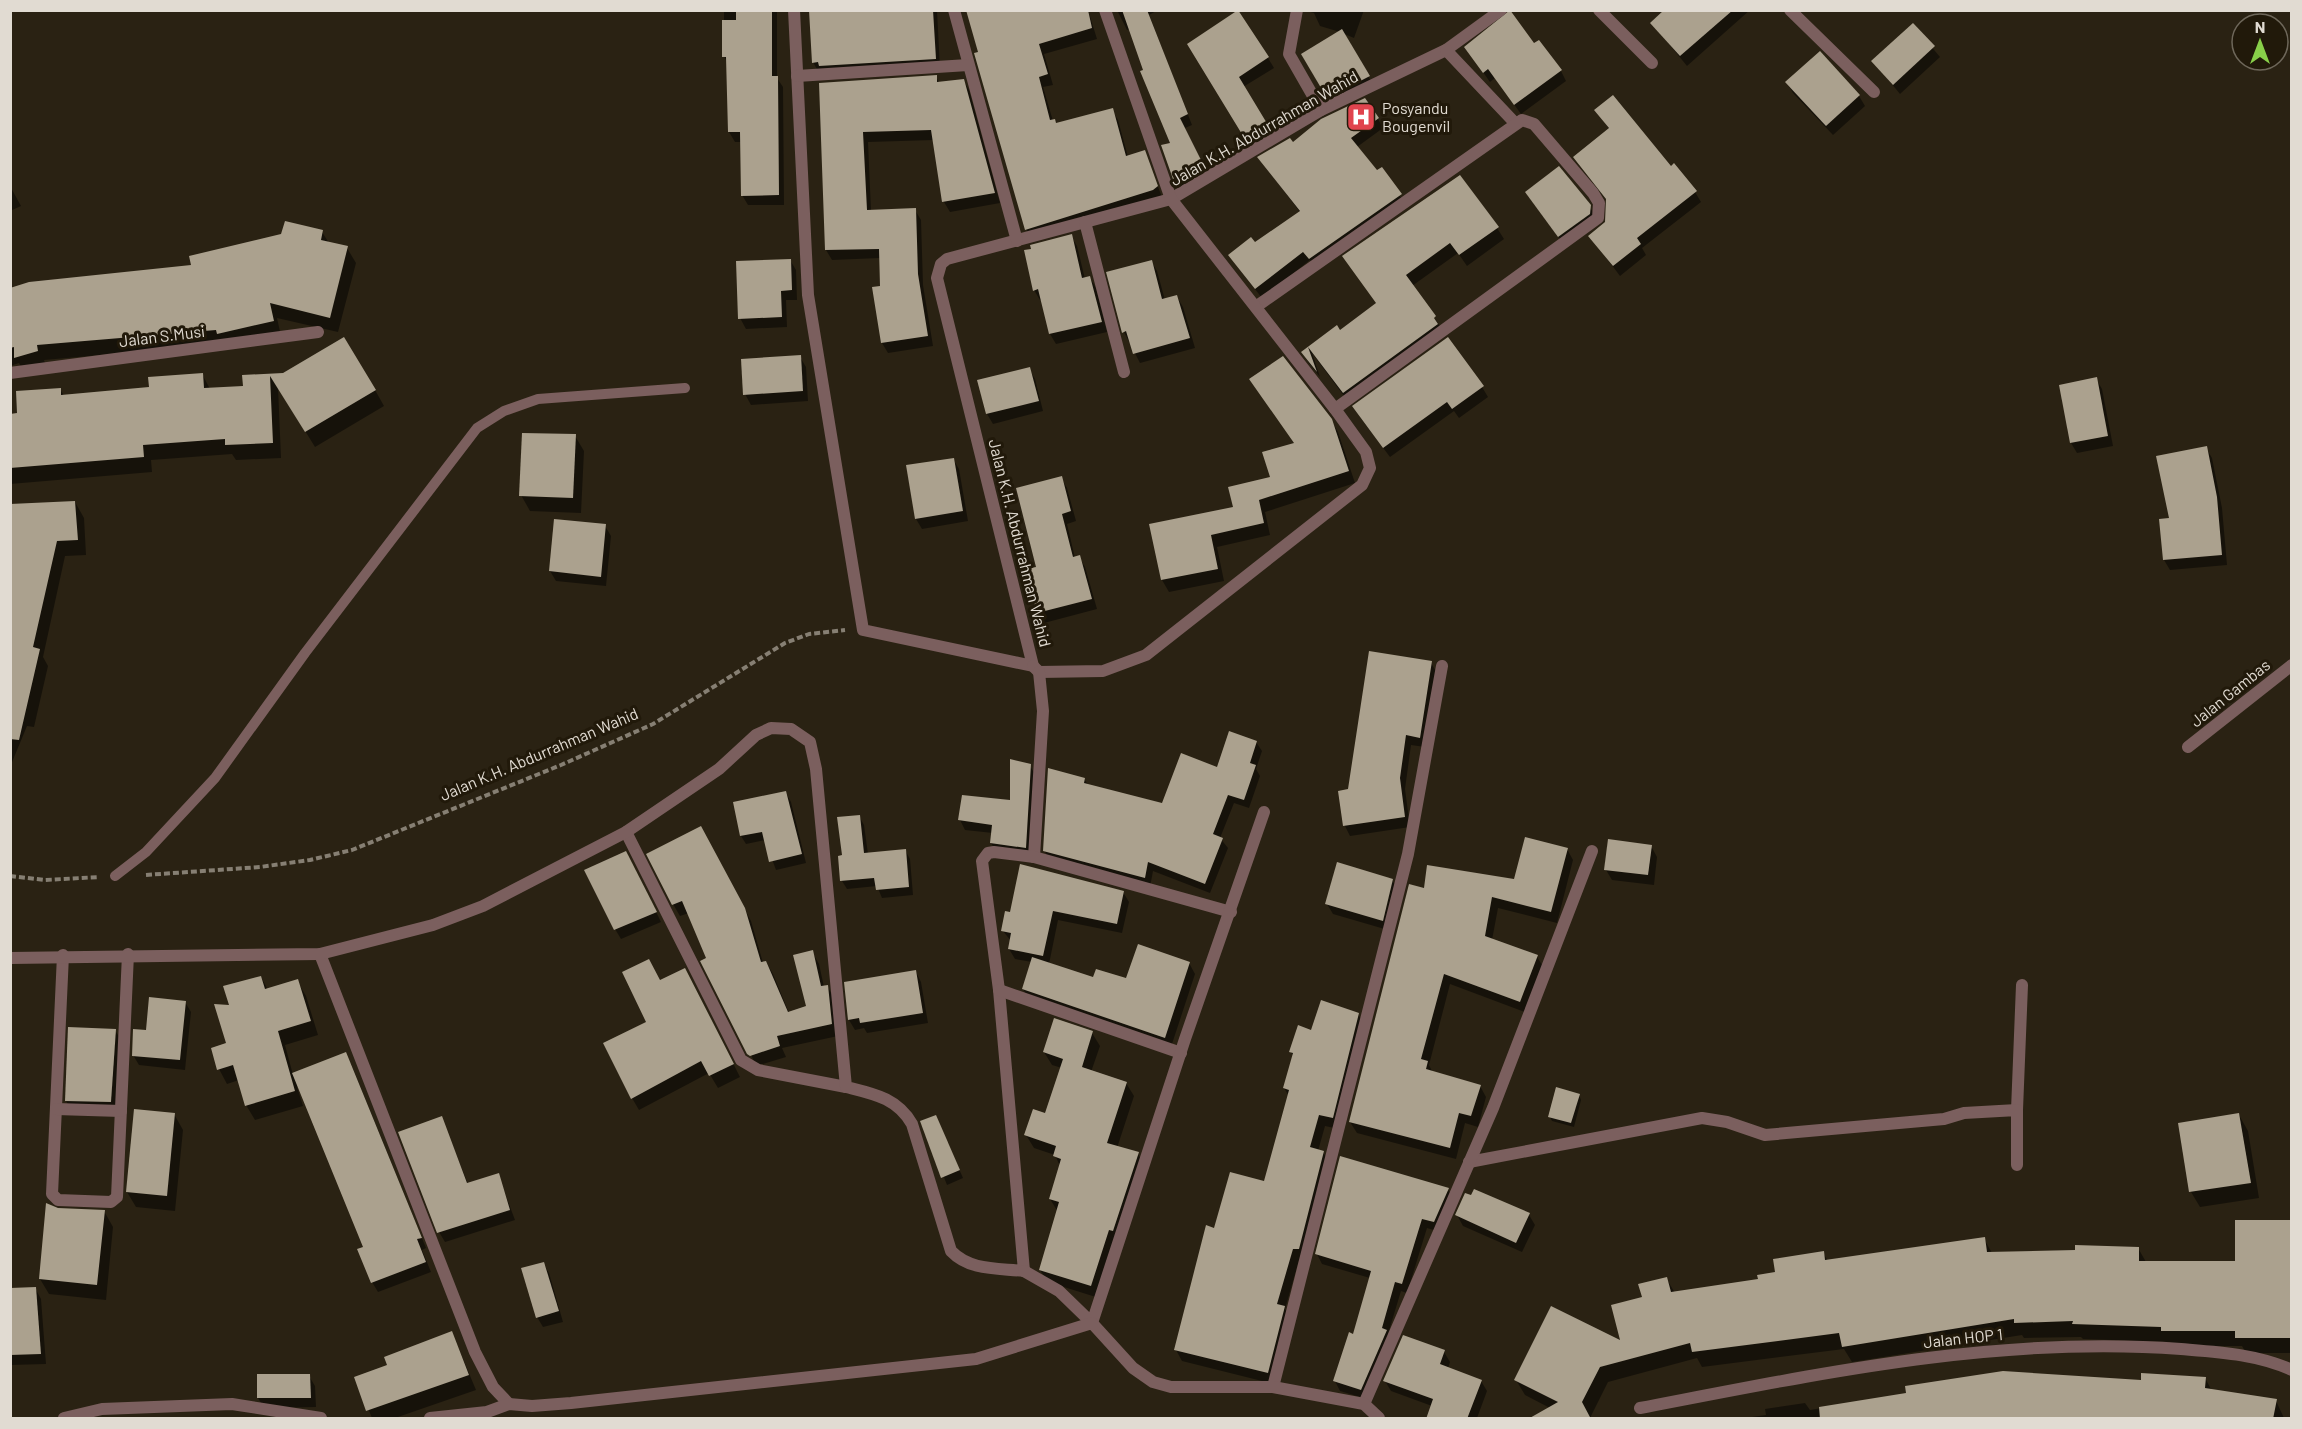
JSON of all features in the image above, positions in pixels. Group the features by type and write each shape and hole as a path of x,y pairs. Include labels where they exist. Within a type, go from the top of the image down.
{"street":[{"path":"794,10 808,295 863,630"},
{"path":"954,10 1017,241"},
{"path":"1034,857 1043,711 1036,669 1103,671 1146,655 1362,486 1370,468 1370,460 1335,409 1257,306 1171,200 1105,10"},
{"path":"1297,10 1289,54 1322,110"},
{"name":"Jalan K.H. Abdurrahman Wahid","path":"863,630 1036,669 937,278 941,264 947,259 1171,200 1322,110 1446,50 1502,10"},
{"path":"1599,10 1652,63"},
{"path":"1790,10 1874,92"},
{"path":"1446,50 1515,123"},
{"path":"797,76 968,65"},
{"path":"1257,306 1522,120 1534,124 1593,194 1599,203 1598,218 1335,409"},
{"path":"1085,222 1124,372"},
{"name":"Jalan S.Musi","path":"10,372 318,332"},
{"name":"Jalan Gambas","path":"2188,747 2292,665"},
{"path":"1273,1386 1408,854 1442,666"},
{"path":"10,958 128,954 320,954 433,925 483,906 626,832 719,768 756,735 771,728 791,729 810,742 816,768 846,1087"},
{"path":"1092,1323 1180,1053 1264,812"},
{"path":"626,832 741,1060 758,1070 846,1087 881,1096 896,1103 906,1113 912,1124 949,1245 958,1258 969,1265 1024,1271 1059,1291 1133,1368 1153,1382 1171,1387 1273,1386 1364,1404 1379,1419"},
{"path":"1364,1404 1493,1108 1592,851"},
{"path":"1024,1271 999,990 982,861 988,853 994,852 1034,857 1231,912"},
{"path":"63,955 52,1194 58,1200 111,1202 117,1197 128,954"},
{"path":"320,954 475,1352 494,1387 509,1404"},
{"path":"2017,1165 2022,984"},
{"path":"999,990 1180,1053"},
{"path":"56,1109 121,1111"},
{"path":"1469,1162 1702,1118 1727,1122 1765,1135 1944,1119 1964,1113 2017,1110"},
{"path":"430,1419 488,1412 509,1404 532,1406 571,1403 976,1359 1092,1323"},
{"name":"Jalan HOP 1","path":"1640,1408 1801,1377 1979,1351 2124,1346 2236,1354 2277,1363 2292,1370"},
{"path":"64,1419 102,1409 232,1404 321,1419"}],"lane":[{"path":"115,876 146,852 215,777 304,652 477,428 504,411 538,399 685,388"}],"path":[{"name":"Jalan K.H. Abdurrahman Wahid","path":"10,876 45,880 260,867 310,860 352,850 570,762 653,724 785,643 834,629 863,630"}],"building":[{"path":"736,10 772,10 772,76 778,76 779,195 741,196 740,132 728,132 726,57 722,57 722,20 736,20"},
{"path":"809,10 933,10 936,59 819,66 818,62 812,63"},
{"path":"966,10 1088,10 1092,28 1039,44 1048,74 1039,77 1050,120 1055,119 1056,123 1113,108 1126,156 1145,150 1158,186 1153,190 1025,230 974,53 978,52"},
{"path":"1122,10 1147,10 1188,114 1180,118 1203,164 1173,179 1161,145 1170,143 1140,71 1143,70"},
{"path":"1238,10 1269,57 1239,77 1271,130 1248,144 1187,44"},
{"path":"1510,10 1534,43 1539,40 1562,70 1514,105 1488,69 1483,73 1464,47"},
{"path":"1664,10 1733,10 1680,56 1650,23"},
{"path":"1913,23 1935,46 1893,85 1871,61"},
{"path":"1342,29 1370,76 1327,98 1301,54"},
{"path":"1820,51 1860,95 1826,126 1785,82"},
{"path":"937,75 937,82 964,79 995,193 942,202 931,130 863,132 867,210 916,208 918,274 928,336 881,343 872,287 880,286 879,249 825,250 819,83"},
{"path":"1613,95 1671,166 1674,163 1697,191 1637,238 1641,244 1613,266 1588,236 1605,222 1606,199 1573,157 1609,128 1594,110"},
{"path":"1365,98 1379,118 1351,138 1377,170 1382,167 1402,194 1309,259 1303,252 1255,289 1228,255 1251,237 1255,242 1300,211 1257,157 1290,138 1293,142 1321,119"},
{"path":"1559,166 1591,205 1590,214 1558,237 1525,192"},
{"path":"1460,175 1499,227 1459,255 1450,243 1406,275 1436,316 1434,318 1438,324 1343,393 1308,347 1317,372 1301,352 1337,325 1340,330 1376,303 1342,256"},
{"path":"285,221 323,230 321,240 348,246 330,318 270,303 274,321 217,334 216,330 37,345 38,351 14,358 14,347 10,348 10,288 29,282 191,265 189,256 281,234"},
{"path":"1072,234 1082,278 1090,276 1102,322 1049,334 1038,289 1033,291 1024,250 1031,249 1030,245"},
{"path":"791,259 792,290 781,291 782,317 738,319 736,261"},
{"path":"1152,260 1162,299 1177,295 1190,338 1133,354 1126,331 1122,333 1106,272"},
{"path":"344,337 376,390 305,432 270,376 273,443 225,445 225,439 143,445 144,457 10,468 10,414 17,413 16,391 61,388 61,395 149,387 148,377 203,373 204,388 243,386 242,375 283,373"},
{"path":"1448,337 1484,386 1452,409 1447,402 1383,448 1352,406"},
{"path":"801,355 803,391 743,395 741,359"},
{"path":"1283,356 1332,419 1349,471 1259,500 1264,523 1211,535 1218,569 1161,580 1149,524 1233,507 1228,487 1270,477 1262,452 1294,443 1249,379"},
{"path":"1030,367 1039,401 986,414 977,380"},
{"path":"2097,377 2108,436 2070,443 2059,385"},
{"path":"522,433 576,434 573,498 519,496"},
{"path":"2207,446 2217,497 2222,555 2163,560 2159,519 2169,518 2156,456"},
{"path":"954,458 963,511 915,519 906,465"},
{"path":"1062,476 1071,511 1062,514 1073,557 1080,555 1092,599 1037,613 1025,569 1036,567 1016,488"},
{"path":"75,501 78,540 57,541 33,647 40,649 19,740 10,739 10,504"},
{"path":"554,519 606,524 601,577 549,571"},
{"path":"1369,651 1432,661 1420,738 1406,735 1400,778 1405,817 1343,826 1338,791 1348,789"},
{"path":"1229,731 1257,741 1250,763 1256,765 1244,800 1228,795 1213,834 1223,838 1205,884 1148,862 1145,878 1043,851 1048,768 1085,778 1084,783 1162,803 1181,753 1217,767"},
{"path":"1010,759 1031,764 1026,848 990,843 992,825 958,820 962,795 1010,800"},
{"path":"786,791 802,854 769,862 762,832 740,836 733,802"},
{"path":"860,815 864,853 906,849 909,887 876,890 874,878 840,881 838,856 842,855 837,817"},
{"path":"701,826 745,908 761,962 766,961 788,1012 806,1006 793,955 813,950 821,986 828,985 832,1024 777,1036 780,1046 750,1056 747,1054 700,961 706,958 682,901 672,905 646,854"},
{"path":"1525,837 1568,848 1551,912 1492,897 1485,936 1538,955 1520,1002 1444,974 1421,1059 1428,1061 1426,1069 1481,1085 1471,1116 1459,1113 1450,1148 1349,1122 1409,884 1424,888 1427,865 1514,879"},
{"path":"1608,839 1652,845 1648,875 1604,870"},
{"path":"626,851 657,912 614,930 584,870"},
{"path":"1337,862 1393,879 1383,921 1325,904"},
{"path":"1020,864 1124,891 1117,924 1053,911 1043,956 1008,949 1011,933 1001,931 1005,911 1010,912"},
{"path":"1138,944 1190,962 1165,1038 1022,989 1032,957 1093,977 1096,969 1126,978"},
{"path":"649,959 660,980 685,968 734,1064 709,1076 701,1061 631,1099 603,1043 646,1022 622,972"},
{"path":"916,970 923,1013 860,1023 859,1018 848,1020 844,982"},
{"path":"261,976 265,989 298,979 311,1021 278,1031 295,1091 245,1106 233,1065 217,1070 211,1048 226,1043 214,1004 229,1005 223,986"},
{"path":"149,997 186,1001 180,1060 132,1056 133,1029 146,1030"},
{"path":"1321,1000 1359,1013 1333,1118 1319,1115 1310,1147 1324,1151 1299,1249 1293,1249 1277,1304 1285,1306 1268,1373 1174,1350 1206,1225 1214,1228 1230,1172 1264,1181 1289,1090 1283,1088 1293,1053 1289,1052 1298,1025 1311,1030"},
{"path":"1054,1018 1093,1031 1082,1067 1127,1082 1107,1143 1139,1152 1113,1231 1109,1230 1091,1286 1039,1270 1059,1202 1049,1199 1061,1159 1053,1156 1056,1146 1024,1135 1033,1109 1045,1113 1063,1059 1043,1052"},
{"path":"68,1027 116,1029 111,1102 65,1101"},
{"path":"346,1052 422,1238 417,1239 426,1262 371,1283 357,1249 363,1247 292,1073"},
{"path":"1556,1087 1580,1094 1571,1123 1548,1117"},
{"path":"134,1109 175,1113 167,1196 126,1192"},
{"path":"2239,1113 2251,1183 2189,1192 2178,1123"},
{"path":"936,1115 960,1170 941,1178 920,1121"},
{"path":"442,1116 467,1183 499,1173 510,1210 437,1233 398,1132"},
{"path":"1340,1156 1449,1188 1434,1222 1422,1219 1402,1284 1395,1282 1382,1328 1387,1330 1361,1390 1333,1381 1349,1332 1353,1334 1371,1271 1315,1254"},
{"path":"1474,1189 1530,1213 1516,1243 1455,1215 1465,1193 1471,1195"},
{"path":"46,1203 58,1208 105,1210 97,1285 39,1279"},
{"path":"2235,1220 2290,1220 2290,1338 2235,1338 2235,1331 2161,1331 2161,1327 2072,1324 2073,1321 2014,1323 2014,1319 1842,1347 1839,1333 1692,1352 1690,1343 1600,1367 1582,1402 1591,1419 1528,1419 1558,1402 1514,1380 1551,1306 1620,1340 1611,1305 1642,1297 1638,1284 1667,1277 1671,1292 1758,1279 1757,1275 1775,1272 1773,1259 1824,1251 1825,1260 1985,1237 1987,1252 2075,1250 2075,1245 2139,1247 2139,1261 2235,1261"},
{"path":"544,1262 559,1311 536,1318 521,1268"},
{"path":"36,1287 41,1354 10,1355 10,1288"},
{"path":"452,1331 469,1375 366,1411 354,1377 387,1365 384,1357"},
{"path":"1403,1335 1445,1350 1440,1364 1482,1380 1467,1419 1426,1419 1433,1399 1383,1381"},
{"path":"2003,1371 2141,1380 2141,1373 2206,1377 2205,1388 2277,1399 2273,1419 1820,1419 1819,1407 1906,1393 1905,1386"},
{"path":"257,1374 310,1374 311,1398 257,1398"}],"place":[{"name":"Posyandu Bougenvil","path":"1361,117"}]}
